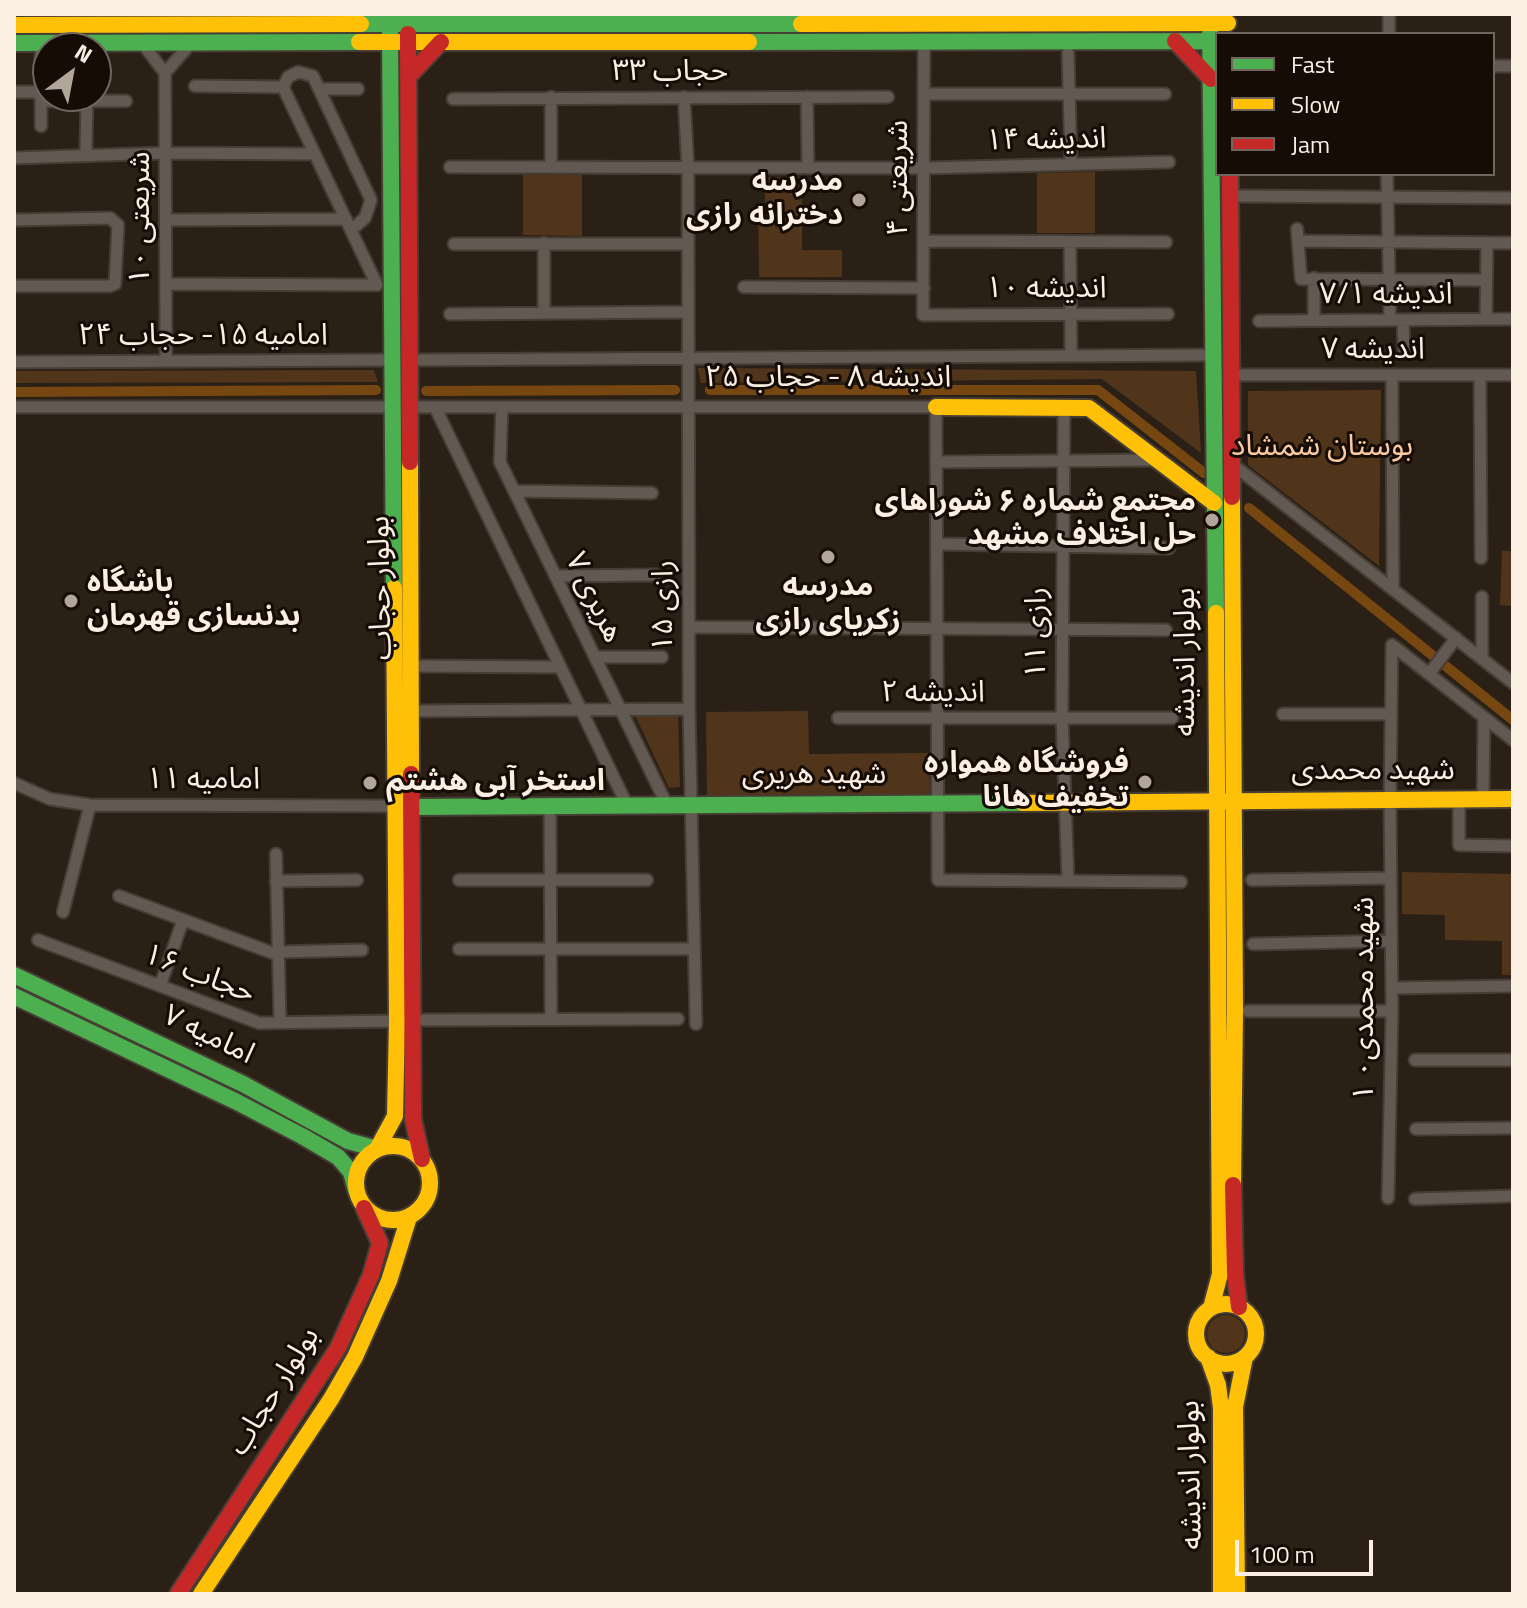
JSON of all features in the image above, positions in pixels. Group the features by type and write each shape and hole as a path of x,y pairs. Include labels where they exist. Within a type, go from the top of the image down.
{"main road":[{"path":"350,25 364,14"},
{"path":"438,27 585,19 1178,26 1214,41"},
{"path":"14,25 247,20 390,27 924,41 1178,26 1210,19 1228,24"},
{"name":"بولوار اندیشه","path":"1210,19 1214,41 1211,79 1214,503 1225,801 1235,1273 1239,1307"},
{"path":"1178,26 1211,79"},
{"path":"14,43 362,42 390,27"},
{"name":"بولوار حجاب","path":"390,27 391,407 400,582 412,666 413,1119 422,1159"},
{"name":"بولوار حجاب","path":"377,1149 395,1116 395,806 400,582 409,407 408,27"},
{"path":"408,77 438,27"},
{"path":"362,42 390,69"},
{"name":"بولوار اندیشه","path":"1211,1308 1220,1274 1233,375 1230,176"},
{"name":"اندیشه ۸ - حجاب ۲۵","path":"936,407 1089,408 1214,503"},
{"name":"شهید محمدی","path":"1225,801 1513,799"},
{"name":"شهید هریری","path":"413,807 1225,801"},
{"name":"امامیه ۷","path":"14,975 243,1084 348,1141 377,1149"},
{"name":"امامیه ۷","path":"14,996 302,1136 338,1157 351,1172 356,1190"},
{"path":"386,1146 406,1148 422,1159 431,1186 424,1205 409,1217 390,1221 364,1208 356,1190 357,1170 377,1149 386,1146"},
{"name":"بولوار حجاب","path":"178,1594 338,1348 371,1275 380,1243 364,1208"},
{"name":"بولوار حجاب","path":"201,1594 355,1357 389,1281 409,1217"},
{"path":"1230,1304 1239,1307 1253,1320 1256,1330 1252,1349 1245,1357 1227,1364 1208,1357 1197,1341 1199,1322 1211,1308 1230,1304"},
{"name":"بولوار اندیشه","path":"1208,1357 1218,1385 1221,1408 1221,1594"},
{"name":"بولوار اندیشه","path":"1237,1594 1235,1407 1245,1357"},
{"path":"277,1444 293,1455"}],"street":[{"name":"شریعتی ۴","path":"923,315 924,41"},
{"path":"142,43 165,73 192,42"},
{"path":"1068,53 1071,164"},
{"path":"166,220 349,225 365,218 371,200 313,76 298,72 288,77 283,87"},
{"name":"شریعتی ۱۰","path":"165,73 166,361"},
{"path":"195,86 283,87"},
{"path":"166,284 377,285 283,87"},
{"path":"319,89 358,89"},
{"path":"924,94 1165,94"},
{"path":"551,97 551,167"},
{"name":"رازی ۱۵","path":"684,97 688,168 690,805 696,1024"},
{"path":"807,97 808,168"},
{"name":"حجاب ۳۳","path":"453,99 888,97"},
{"path":"112,100 126,101"},
{"path":"41,112 41,126"},
{"path":"86,150 87,112"},
{"path":"14,158 165,153 315,154"},
{"name":"اندیشه ۱۴","path":"450,167 924,168 1169,162"},
{"path":"1387,176 1389,278 1404,350"},
{"path":"1230,196 1513,198"},
{"path":"14,220 115,220 118,225 115,284 14,286"},
{"path":"1486,280 1301,279 1298,235 1388,241 1513,243"},
{"path":"924,241 1166,242"},
{"path":"1070,242 1071,356"},
{"path":"544,243 544,313"},
{"path":"1486,319 1487,243"},
{"path":"454,244 687,244"},
{"path":"1314,278 1314,321"},
{"path":"744,287 924,288"},
{"path":"450,314 687,312"},
{"name":"اندیشه ۱۰","path":"923,315 1168,314"},
{"name":"اندیشه ۷/۱","path":"1259,321 1513,319"},
{"name":"اندیشه ۸ - حجاب ۲۵","path":"409,360 1215,355"},
{"name":"امامیه ۱۵- حجاب ۲۴","path":"14,362 391,360"},
{"name":"اندیشه ۷","path":"1233,375 1513,375"},
{"path":"1392,375 1393,589"},
{"path":"1480,375 1481,558"},
{"path":"14,407 391,407"},
{"name":"اندیشه ۸ - حجاب ۲۵","path":"409,407 936,407"},
{"path":"435,407 627,805"},
{"name":"هریری ۷","path":"502,407 500,462 667,805"},
{"path":"936,407 938,880 1181,882"},
{"name":"رازی ۱۱","path":"1064,408 1062,717 1068,879"},
{"path":"936,462 1161,460"},
{"path":"1232,464 1513,683"},
{"path":"514,491 652,493"},
{"path":"937,544 1169,548"},
{"path":"555,576 656,575"},
{"path":"1482,597 1482,659"},
{"path":"689,627 1166,630"},
{"path":"1456,638 1429,674 1513,740"},
{"name":"شهید محمدی۰ ۱","path":"1388,1198 1392,1011 1392,645 1429,674"},
{"path":"595,657 662,657"},
{"path":"412,666 560,667"},
{"path":"412,711 689,709"},
{"path":"1283,714 1391,714"},
{"path":"1483,800 1484,717"},
{"name":"اندیشه ۲","path":"838,718 1172,718"},
{"name":"امامیه ۱۱","path":"14,783 50,799 90,805 395,806"},
{"path":"1459,800 1459,845 1513,846"},
{"path":"63,912 90,805"},
{"path":"550,806 551,1019"},
{"path":"276,854 280,1022"},
{"path":"1252,880 1391,878"},
{"path":"276,881 357,880"},
{"path":"459,880 647,880"},
{"path":"119,896 278,953 362,950"},
{"path":"160,986 183,920"},
{"name":"حجاب ۱۶","path":"38,940 259,1023 397,1021"},
{"path":"1253,944 1391,941"},
{"path":"459,949 694,949"},
{"path":"1392,988 1513,986"},
{"path":"1248,1011 1392,1011"},
{"path":"423,1020 678,1019"},
{"path":"1415,1060 1513,1060"},
{"path":"1416,1129 1513,1128"},
{"path":"1415,1199 1513,1196"}],"green space":[{"path":"1095,172 1095,233 1037,233 1037,173"},
{"path":"523,174 582,175 582,236 523,235"},
{"path":"765,177 802,177 802,250 842,250 842,277 759,277 758,208 765,207"},
{"path":"698,368 1196,371 1201,453 1102,379 701,383"},
{"path":"374,370 378,382 14,383 14,371"},
{"name":"بوستان شمشاد","path":"1381,390 1379,566 1248,465 1248,391"},
{"path":"1502,551 1513,551 1513,606 1500,605"},
{"path":"808,711 809,754 929,753 930,796 707,798 706,712"},
{"path":"678,712 680,787 669,788 634,713"},
{"path":"1402,872 1513,874 1513,975 1502,975 1502,941 1445,940 1445,915 1402,914"},
{"path":"1226,1315 1239,1321 1245,1334 1239,1347 1226,1353 1213,1347 1207,1334 1213,1321"}],"waterway":[{"path":"14,392 376,390"},
{"path":"426,391 675,390"},
{"path":"710,390 1098,390 1204,473"},
{"path":"1249,508 1513,720"}],"traffic: fast":[{"path":"1210,14 1216,613"},
{"path":"361,24 801,24"},
{"path":"390,32 394,588"},
{"path":"749,42 1215,41"},
{"path":"14,43 359,42"},
{"path":"413,807 1023,803"},
{"path":"14,975 243,1084 348,1141 377,1149"},
{"path":"14,996 302,1136 338,1157 351,1172 356,1190"}],"traffic: slow":[{"path":"801,24 1228,23"},
{"path":"14,25 361,24"},
{"path":"359,42 749,42"},
{"path":"936,407 1089,408 1214,503"},
{"path":"410,462 411,774"},
{"path":"1232,497 1233,1185"},
{"path":"377,1149 395,1116 394,588"},
{"path":"1211,1308 1220,1274 1216,613"},
{"path":"1023,803 1513,799"},
{"path":"400,1146 420,1156 428,1169 430,1183 428,1197 420,1210 407,1218 386,1220 366,1210 358,1197 356,1176 366,1156 379,1148 400,1146"},
{"path":"201,1594 331,1399 355,1357 389,1281 409,1217"},
{"path":"1226,1304 1247,1313 1256,1334 1247,1355 1226,1364 1205,1355 1196,1334 1205,1313 1226,1304"},
{"path":"1208,1357 1218,1385 1221,1408 1221,1594"},
{"path":"1237,1594 1235,1407 1245,1357"}],"traffic: jam":[{"path":"408,34 410,462"},
{"path":"1175,41 1211,79"},
{"path":"408,77 441,42"},
{"path":"1230,176 1232,497"},
{"path":"411,774 413,1119 422,1159"},
{"path":"1233,1185 1239,1307"},
{"path":"178,1594 338,1348 371,1275 380,1243 364,1208"}],"place":[{"name":"مدرسه دخترانه رازی","path":"859,200"},
{"name":"مجتمع شماره ۶ شوراهای حل اختلاف مشهد","path":"1212,520"},
{"name":"مدرسه زکریای رازی","path":"828,557"},
{"name":"باشگاه بدنسازی قهرمان","path":"71,601"},
{"name":"فروشگاه همواره تخفیف هانا","path":"1145,782"},
{"name":"استخر آبی هشتم","path":"370,783"}]}
